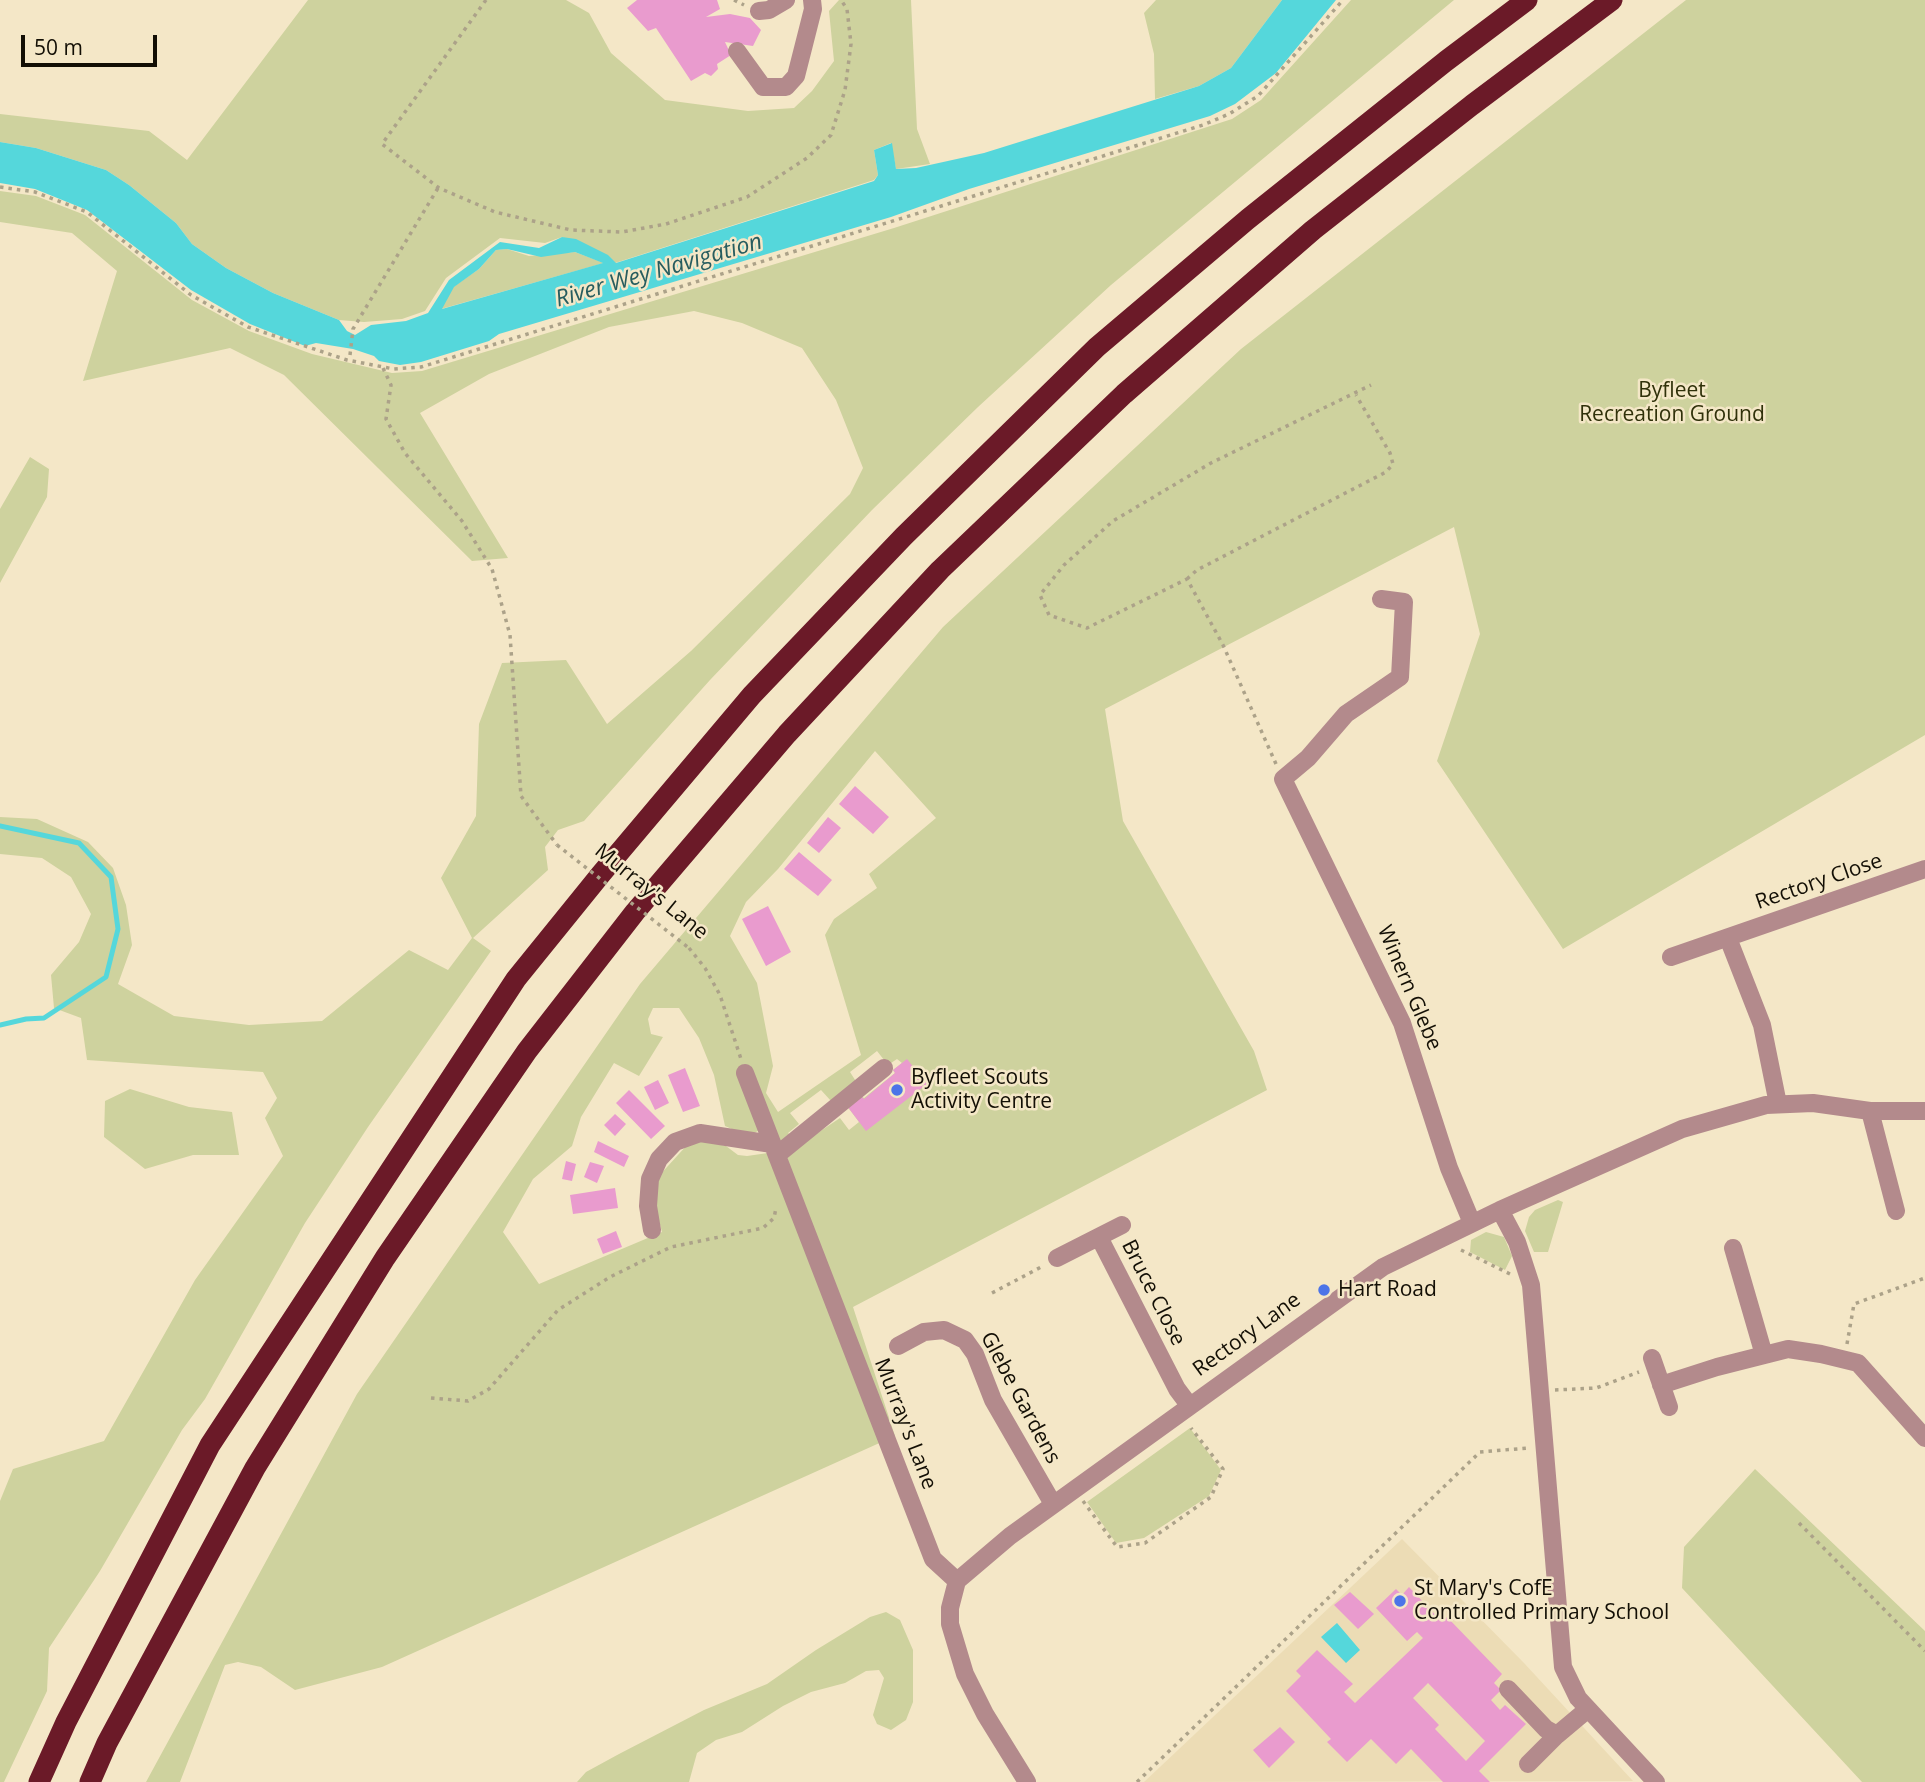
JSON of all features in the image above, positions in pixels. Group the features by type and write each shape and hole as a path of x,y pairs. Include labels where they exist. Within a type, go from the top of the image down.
{"highway":[{"path":"39,1782 66,1722 210,1445 516,979 601,874 752,695 904,536 1097,347 1248,219 1527,0"},
{"path":"90,1782 107,1743 256,1468 385,1258 527,1051 644,901 787,734 940,570 1124,394 1313,230 1472,105 1612,0"}],"street":[{"path":"759,11 769,10 786,0"},
{"path":"737,51 764,88 786,87 796,76 813,9 812,0"},
{"path":"1283,779 1308,758 1346,714 1400,677 1411,602 1381,599"},
{"name":"Winern Glebe","path":"1283,779 1402,1023 1449,1168 1472,1223"},
{"name":"Rectory Close","path":"1671,957 1925,869"},
{"path":"1728,938 1762,1026 1778,1104"},
{"path":"652,1230 648,1206 650,1179 659,1159 675,1142 700,1133 774,1149 884,1068"},
{"name":"Murray's Lane","path":"746,1073 933,1559 957,1581"},
{"name":"Rectory Lane","path":"957,1581 982,1558 1074,1489 1382,1267 1450,1233 1682,1129 1723,1115 1778,1104 1813,1103 1870,1111 1925,1111"},
{"path":"1870,1111 1896,1211"},
{"path":"1500,1210 1517,1242 1531,1285 1563,1667 1578,1698 1656,1782"},
{"name":"Bruce Close","path":"1057,1258 1122,1225"},
{"name":"Bruce Close","path":"1099,1237 1177,1390 1184,1409"},
{"path":"1733,1248 1764,1355"},
{"name":"Glebe Gardens","path":"898,1346 924,1332 944,1330 965,1340 975,1354 993,1400 1054,1504"},
{"path":"1661,1385 1788,1349 1844,1359 1858,1363 1925,1438"},
{"path":"1653,1362 1668,1407"},
{"path":"957,1581 950,1608 950,1624 965,1674 985,1714 1027,1782"},
{"path":"1508,1689 1546,1728 1557,1735"},
{"path":"1528,1764 1588,1709"}],"path":[{"path":"486,0 382,144 439,188 495,212 572,230 622,232 666,224 747,197 807,158 831,135 845,90 851,44 847,9 841,0"},
{"path":"0,187 35,192 87,212 191,295 248,327 306,348 383,368 421,367 1203,125 1229,114 1258,96 1343,0"},
{"path":"350,355 353,329 439,188"},
{"name":"Murray's Lane","path":"383,368 391,385 386,419 405,453 462,521 492,569 510,635 521,796 557,845 688,948 705,968 720,995 746,1073"},
{"path":"1356,394 1390,453 1393,464 1387,472 1209,564 1187,579 1087,628 1049,615 1040,595 1064,565 1113,520 1211,463 1371,385"},
{"path":"1187,579 1223,645 1283,779"},
{"path":"431,1398 468,1401 489,1389 558,1310 610,1277 671,1247 763,1228 774,1218 777,1209 773,1199"},
{"path":"1450,1233 1458,1248 1531,1285"},
{"path":"992,1293 1057,1258"},
{"path":"1844,1359 1854,1304 1925,1278"},
{"path":"1540,1391 1596,1388 1653,1362"},
{"path":"1074,1489 1117,1547 1145,1543 1211,1497 1223,1469 1184,1409"},
{"path":"1137,1782 1480,1452 1544,1447"},
{"path":"1799,1523 1925,1651"}],"shaded area":[{"name":"St Mary's CofE Controlled Primary School","path":"1402,1539 1524,1663 1633,1781 1144,1782"}],"green space":[{"path":"308,0 566,0 589,13 611,53 665,100 748,111 794,108 812,91 834,61 829,11 839,0 911,0 917,129 930,164 896,169 891,143 874,150 878,175 874,180 615,263 562,237 545,243 500,238 446,278 425,311 402,319 364,322 339,320 273,293 226,268 192,244 176,223 106,170 36,148 0,142 0,114 149,131 187,160"},
{"path":"1156,0 1282,0 1231,68 1199,86 1155,99 1154,54 1144,13"},
{"path":"1351,0 1454,0 1111,285 978,407 872,510 710,680 584,821 558,830 545,847 548,870 473,938 491,951 368,1127 305,1223 205,1399 182,1430 100,1571 49,1648 47,1691 4,1782 0,1782 0,1501 13,1469 104,1441 195,1280 283,1156 265,1118 277,1098 263,1072 87,1060 81,1018 54,1008 51,975 79,942 91,914 71,877 42,858 0,854 0,817 37,819 88,842 113,868 126,905 132,945 118,984 174,1016 249,1025 322,1021 409,950 448,970 472,938 441,878 476,816 479,724 502,663 566,660 607,724 691,651 850,494 863,468 836,400 802,348 742,323 694,311 609,327 489,374 420,413 508,558 472,561 284,375 230,348 83,381 117,271 72,233 0,222 0,191 36,196 85,215 192,300 249,331 312,354 392,373 422,371 894,228 1232,119 1261,100"},
{"name":"Byfleet Recreation Ground","path":"1686,0 1925,0 1925,735 1563,949 1437,761 1480,634 1454,527 1105,709 1123,821 1254,1051 1267,1090 853,1307 895,1436 382,1667 295,1690 261,1667 238,1662 225,1665 180,1782 146,1782 357,1394 640,984 943,627 1241,349","holes":["875,751 936,818 869,874 877,888 834,919 825,935 861,1055 778,1112 766,1093 773,1066 757,983 730,936 746,902 778,869","653,1008 679,1008 699,1038 714,1075 725,1126 748,1136 760,1130 768,1153 738,1155 726,1146 703,1141 688,1144 657,1178 654,1203 662,1232 539,1284 503,1232 533,1179 572,1146 581,1117 614,1063 639,1076 663,1037 651,1034 648,1019","877,1051 888,1065 897,1059 902,1063 893,1070 895,1073 864,1098 861,1096 847,1106 859,1122 849,1130 840,1118 801,1144 788,1133 799,1124 790,1113 821,1090 831,1101 857,1083 850,1072"]},
{"path":"507,249 529,256 575,252 604,263 441,309 453,287 479,269 496,250"},
{"path":"30,457 49,469 47,497 0,583 0,509"},
{"path":"130,1089 189,1107 232,1112 239,1155 193,1155 145,1169 104,1137 105,1101"},
{"path":"1558,1200 1563,1202 1548,1252 1534,1252 1525,1231 1529,1217 1535,1210"},
{"path":"1486,1232 1504,1237 1512,1256 1505,1270 1470,1252 1471,1240"},
{"path":"1190,1428 1221,1470 1209,1496 1144,1538 1116,1543 1087,1502"},
{"path":"1755,1469 1925,1631 1925,1782 1862,1782 1682,1588 1684,1547"},
{"path":"886,1612 900,1620 913,1650 913,1702 906,1720 891,1730 877,1724 873,1715 884,1678 879,1670 866,1671 845,1683 811,1692 742,1732 716,1740 697,1753 689,1782 577,1782 586,1772 704,1710 767,1684 870,1617"}],"water":[{"name":"River Wey Navigation","path":"1282,0 1336,0 1276,73 1235,104 1210,116 969,189 891,217 499,334 489,341 421,362 400,365 379,361 374,356 353,349 316,343 305,346 250,324 191,290 87,210 35,189 0,183 0,142 36,148 106,170 176,223 192,244 226,268 273,293 339,320 347,331 355,335 371,325 406,321 428,313 449,280 500,242 539,248 562,237 576,239 608,255 616,263 874,181 878,175 874,150 892,143 896,169 916,168 984,153 1199,86 1231,68","holes":["507,249 541,257 575,252 603,263 442,309 454,287 479,269 496,250"]},
{"path":"1337,1623 1360,1650 1346,1663 1321,1637"}],"building":[{"path":"637,0 717,0 720,9 706,17 730,14 750,18 761,30 753,46 725,42 731,55 717,64 718,69 711,76 705,73 691,81 656,28 648,31 627,8"},
{"path":"855,786 889,817 873,834 839,804"},
{"path":"828,817 841,828 819,853 807,843"},
{"path":"799,852 832,880 818,896 784,869"},
{"path":"768,906 791,952 766,966 742,919"},
{"name":"Byfleet Scouts Activity Centre","path":"907,1059 927,1084 866,1131 847,1106 861,1096 864,1099"},
{"path":"685,1068 700,1106 683,1112 668,1075"},
{"path":"658,1080 669,1103 655,1110 644,1087"},
{"path":"629,1090 665,1126 651,1139 616,1103"},
{"path":"615,1114 626,1124 615,1136 604,1125"},
{"path":"598,1141 629,1156 624,1167 594,1152"},
{"path":"566,1161 576,1164 572,1181 562,1179"},
{"path":"590,1162 604,1166 597,1183 584,1177"},
{"path":"615,1188 618,1208 573,1214 570,1195"},
{"path":"616,1231 622,1247 603,1254 597,1239"},
{"path":"1409,1587 1442,1622 1447,1617 1502,1674 1494,1683 1501,1690 1491,1700 1500,1710 1505,1705 1526,1724 1479,1771 1490,1782 1443,1782 1411,1749 1396,1764 1371,1739 1347,1762 1327,1742 1331,1739 1286,1691 1301,1676 1296,1671 1317,1650 1353,1684 1344,1692 1355,1703 1423,1638 1417,1632 1407,1641 1376,1608 1396,1589 1402,1595","holes":["1428,1683 1485,1741 1466,1761 1435,1729 1439,1725 1413,1698"]},
{"path":"1350,1592 1374,1614 1358,1629 1334,1605"},
{"path":"1280,1727 1295,1742 1269,1768 1253,1750"}],"waterway":[{"path":"0,826 79,843 111,877 118,929 106,977 44,1018 0,1025"}],"place":[{"name":"Byfleet Scouts Activity Centre","path":"897,1090"},
{"name":"Hart Road","path":"1324,1290"},
{"name":"St Mary's CofE Controlled Primary School","path":"1400,1601"}]}
